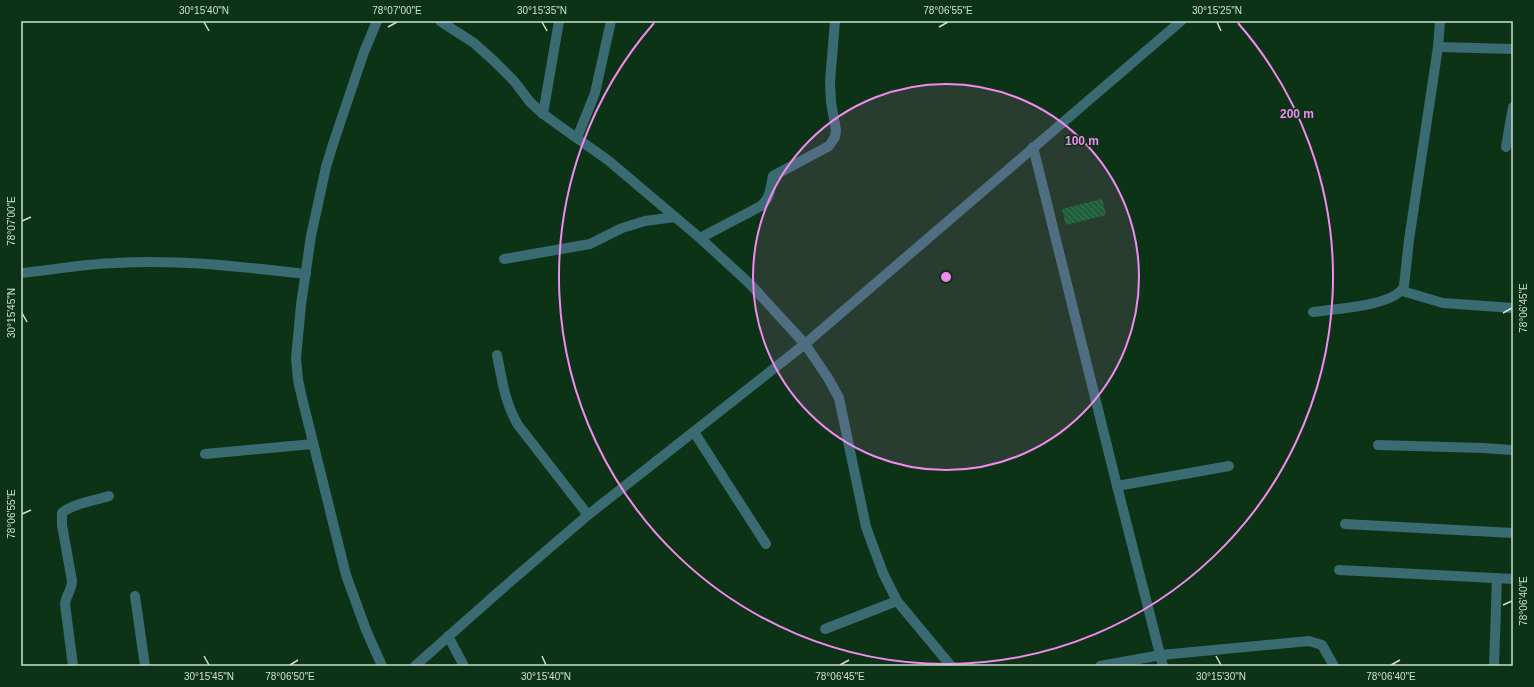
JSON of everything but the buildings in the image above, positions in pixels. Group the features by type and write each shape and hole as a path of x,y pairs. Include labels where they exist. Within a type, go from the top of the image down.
{"street":[{"path":"377,21 364,52 326,167 311,236 299,320 296,358 298,380 346,575 366,630 382,666"},
{"path":"440,21 474,43 494,60 514,81 530,102 543,114 609,161 700,238 750,284 805,344 828,378 839,398 866,527 883,573 898,601 951,666"},
{"path":"543,114 559,21"},
{"path":"577,138 595,93 611,21"},
{"path":"700,238 761,206 767,201 774,176 825,149 833,142 836,130 831,102 830,82 835,21"},
{"path":"416,666 448,636 588,515 805,344 1181,21"},
{"path":"1313,312 1369,305 1397,295 1402,291 1404,286 1409,240 1438,47 1440,21"},
{"path":"1438,47 1513,49"},
{"path":"1506,147 1513,107"},
{"path":"1033,147 1163,666"},
{"path":"504,259 590,244 622,228 645,221 675,217"},
{"path":"21,273 115,263 159,263 213,264 306,274"},
{"path":"1402,291 1443,303 1513,308"},
{"path":"497,355 505,394 511,412 518,425 588,515"},
{"path":"694,432 766,544"},
{"path":"205,454 313,444"},
{"path":"1378,445 1513,450"},
{"path":"1117,486 1229,466"},
{"path":"73,666 65,604 66,597 72,587 72,581 62,525 62,512 66,509 109,496"},
{"path":"1345,524 1513,533"},
{"path":"1339,570 1513,579"},
{"path":"1494,666 1498,578"},
{"path":"135,596 145,666"},
{"path":"825,629 898,601"},
{"path":"448,636 464,666"},
{"path":"1100,666 1161,655 1309,641 1322,645 1334,666"}]}
